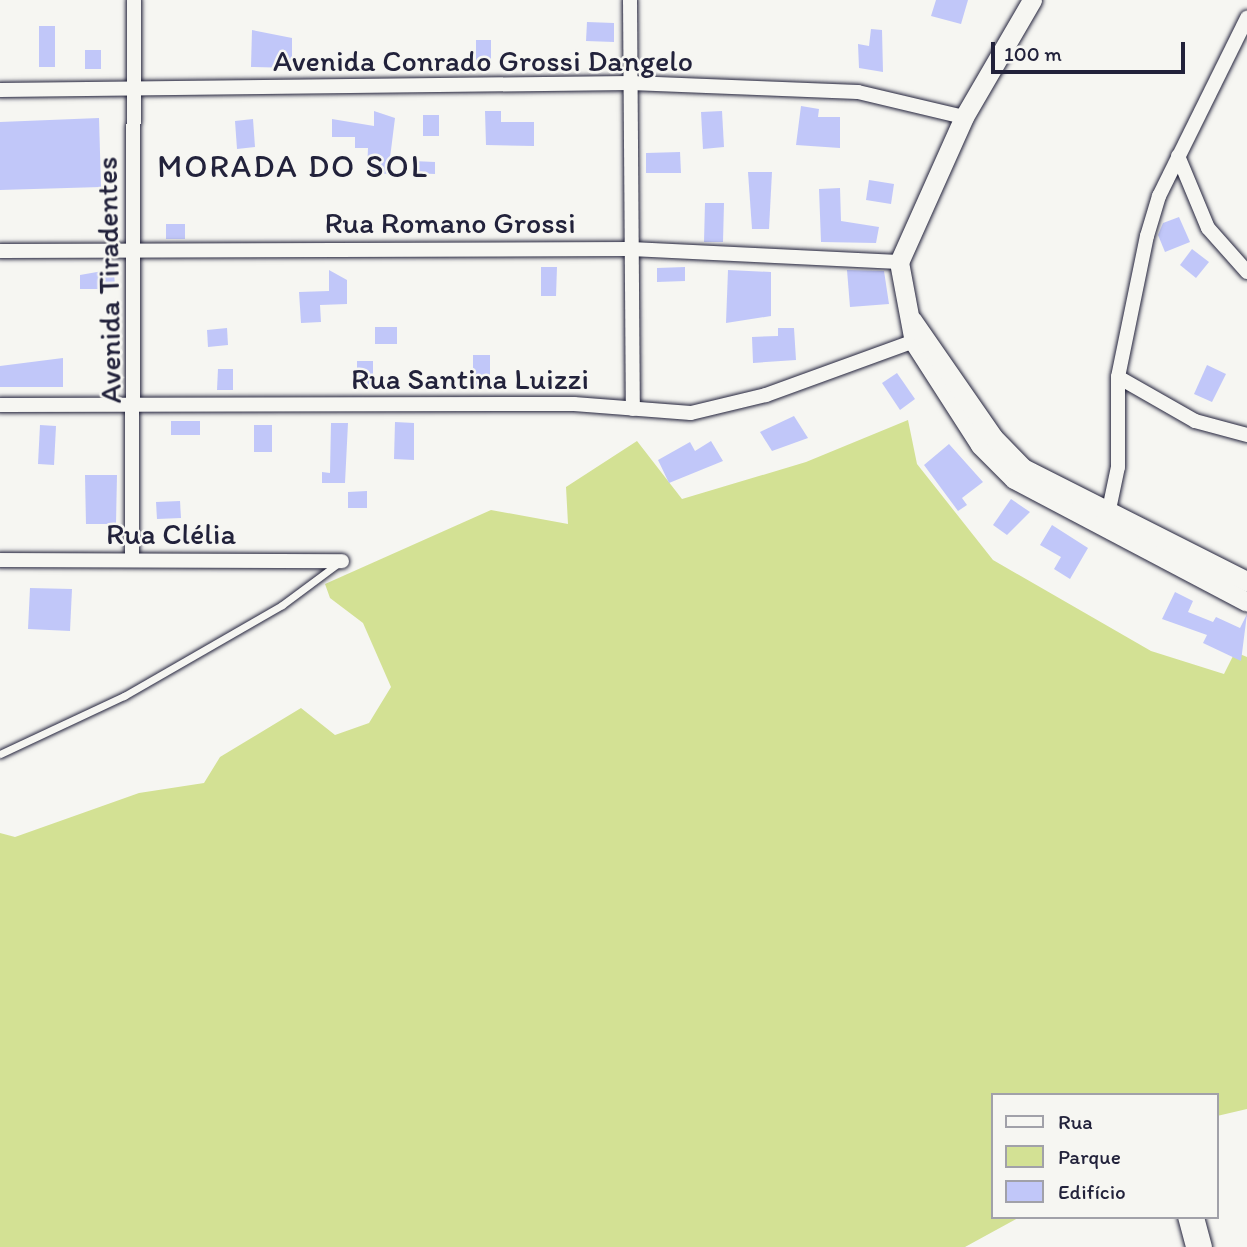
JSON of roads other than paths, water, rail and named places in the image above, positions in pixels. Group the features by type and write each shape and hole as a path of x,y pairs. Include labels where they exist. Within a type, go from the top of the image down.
{"street":[{"name":"Avenida Tiradentes","path":"132,560 137,405 134,0"},
{"path":"630,0 633,409"},
{"path":"1032,0 964,117 899,261 912,320 920,339 996,465 1103,531 1247,602"},
{"path":"1103,531 1110,512 1118,467 1118,377 1147,236 1178,156 1247,19"},
{"name":"Avenida Conrado Grossi Dangelo","path":"0,90 133,91 631,83 858,92 964,117"},
{"path":"1178,156 1208,228 1247,272"},
{"name":"Rua Romano Grossi","path":"0,251 631,249 899,261"},
{"path":"920,339 1007,454 1110,512 1247,581"},
{"name":"Rua Santina Luizzi","path":"0,405 633,409 657,415 720,409 920,339"},
{"path":"1118,377 1195,421 1247,435"},
{"name":"Rua Clélia","path":"0,560 342,561"},
{"path":"1186,1219 1193,1247"},
{"path":"1198,1219 1205,1247"}],"lane":[{"path":"0,754 124,696 282,605 342,561"}],"district":[{"name":"MORADA DO SOL","path":"293,166"}]}
